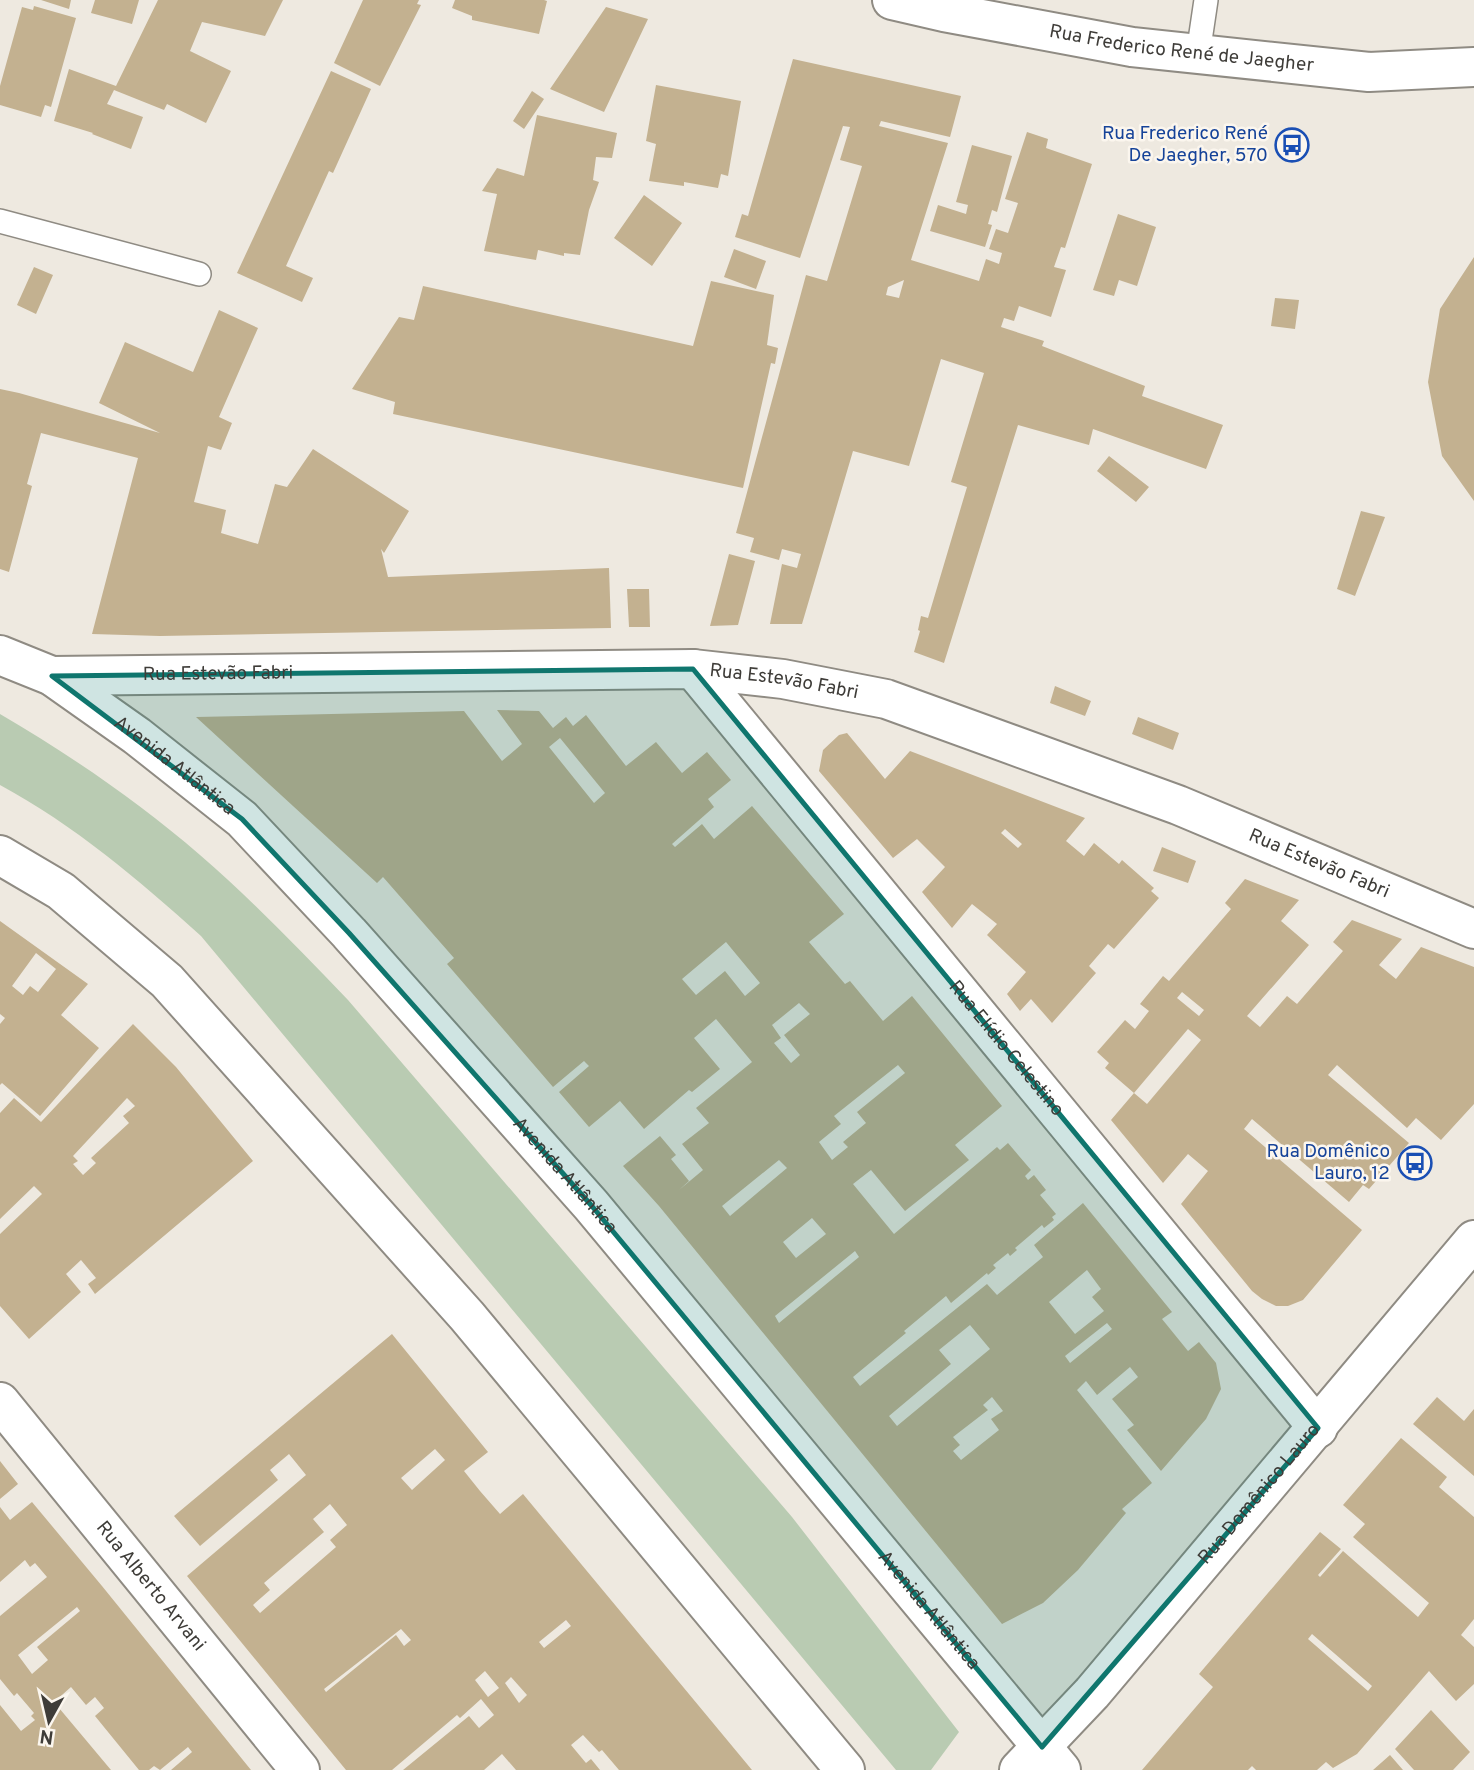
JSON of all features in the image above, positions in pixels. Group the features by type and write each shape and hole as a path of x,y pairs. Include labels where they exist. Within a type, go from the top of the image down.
{"street":[{"name":"Rua Frederico René de Jaegher","path":"892,0 1132,47 1369,72 1474,67"},
{"name":"Avenida Atlântica","path":"0,655 52,676 137,736 242,819 349,933 590,1205 1041,1762"},
{"name":"Rua Estevão Fabri","path":"52,676 693,669 783,679 886,699 1178,805 1474,929"},
{"name":"Rua Elídio Celestino","path":"693,669 1318,1428"},
{"path":"0,855 61,891 176,991 467,1315 845,1770"},
{"name":"Rua Domênico Lauro","path":"1041,1762 1092,1693 1474,1240"},
{"name":"Rua Alberto Arvani","path":"0,1402 300,1770"}],"lane":[{"path":"1198,54 1206,0"},
{"path":"0,221 199,275"}],"highlighted area":[{"path":"693,669 1318,1428 1042,1747 591,1205 349,933 242,819 52,676"}],"green space":[{"path":"0,714 103,780 177,835 257,907 348,1000 792,1517 959,1732 931,1770 896,1770 201,936 105,854 0,785"}],"building":[{"path":"41,0 71,0 69,9"},
{"path":"95,0 139,0 132,24 91,13"},
{"path":"158,0 283,0 265,36 202,22 190,51 231,71 206,123 167,104 164,110 114,90 107,104 143,117 131,149 54,121 69,69 116,86"},
{"path":"363,0 419,0 417,4 421,5 380,86 334,63"},
{"path":"455,0 547,1 539,34 472,20 472,16 452,8"},
{"path":"34,6 76,18 51,107 45,105 41,117 0,105 0,86 22,7 33,10"},
{"path":"606,7 648,19 604,112 550,89"},
{"path":"793,59 961,96 950,137 881,121 879,126 948,143 911,260 979,281 986,259 999,264 1002,253 989,249 996,229 1008,233 1018,203 1005,199 1027,132 1048,139 1046,148 1092,164 1065,248 1061,247 1054,267 1066,270 1051,317 1019,306 1014,321 1004,318 1001,327 1044,341 1042,346 1145,386 1142,396 1223,425 1206,469 1093,429 1089,445 1018,425 944,663 914,652 921,616 928,618 967,487 951,482 984,373 941,359 909,466 853,451 802,624 770,624 782,564 797,568 801,554 782,549 779,560 750,552 754,538 736,533 806,275 827,281 862,166 840,160 850,127 843,126 800,258 735,237 742,214 748,216","holes":["904,280 899,298 886,295 888,287"]},
{"path":"331,71 371,89 333,173 329,171 286,266 313,278 302,302 237,273"},
{"path":"656,85 741,101 728,176 721,174 718,188 684,182 684,186 649,181 656,144 646,141"},
{"path":"532,91 544,99 524,129 513,121"},
{"path":"537,115 617,133 612,158 596,157 593,180 599,182 589,210 580,255 564,253 564,256 538,250 536,260 484,251 497,194 482,191 497,168 524,176"},
{"path":"972,145 1012,156 997,212 992,210 988,224 992,225 985,247 930,231 938,205 966,214 968,205 956,202"},
{"path":"644,195 682,223 652,266 614,238"},
{"path":"1118,214 1156,227 1137,286 1119,280 1114,296 1093,290"},
{"path":"734,249 766,261 756,289 724,277"},
{"path":"1474,257 1474,501 1442,456 1428,382 1440,309"},
{"path":"34,267 53,275 36,314 17,305"},
{"path":"711,281 774,295 767,345 778,348 775,364 771,363 743,488 393,414 395,402 352,389 399,317 414,320 423,286 693,346"},
{"path":"1275,298 1299,300 1295,329 1271,326"},
{"path":"219,310 258,328 219,417 232,423 221,450 208,446 194,502 226,510 221,533 258,544 275,484 287,487 313,449 409,511 384,553 381,549 388,577 609,568 611,628 160,636 92,634 138,458 41,433 27,484 32,486 9,572 0,569 0,389 160,433 99,403 125,342 193,372"},
{"path":"1109,456 1149,487 1136,502 1097,471"},
{"path":"1361,511 1385,517 1355,596 1337,589"},
{"path":"729,554 755,561 738,625 710,626"},
{"path":"627,589 649,589 650,627 629,627"},
{"path":"1055,686 1091,701 1085,716 1050,703"},
{"path":"497,710 539,711 553,728 566,717 573,726 586,715 626,766 656,742 682,773 707,752 731,780 708,799 714,807 672,844 675,847 702,824 714,839 752,806 844,914 809,942 845,984 850,981 883,1021 912,996 1002,1106 955,1145 969,1160 905,1211 871,1170 853,1184 894,1234 997,1147 1000,1150 1008,1143 1031,1170 1025,1176 1028,1180 1034,1175 1046,1190 1040,1195 1056,1214 1052,1217 1054,1220 1044,1228 1042,1225 1015,1248 1017,1250 1010,1256 1008,1253 993,1265 996,1268 988,1275 987,1273 951,1303 946,1296 904,1331 906,1333 853,1377 860,1386 987,1284 997,1295 1043,1257 1034,1245 1083,1203 1172,1312 1162,1319 1188,1351 1199,1342 1216,1363 1221,1389 1206,1419 1161,1471 1127,1430 1134,1425 1112,1399 1138,1377 1130,1367 1097,1395 1086,1381 1077,1390 1152,1483 1122,1509 1126,1513 1078,1570 1043,1603 1002,1624 659,1206 623,1166 660,1136 676,1155 671,1159 689,1181 679,1190 703,1170 682,1144 709,1123 696,1108 752,1062 716,1019 694,1038 720,1069 692,1092 689,1090 644,1129 620,1101 589,1127 559,1092 589,1066 584,1061 553,1087 447,964 454,958 383,877 377,883 196,717 464,711 502,761 522,744","holes":["560,738 605,793 594,803 549,747","726,942 760,983 745,996 725,971 696,995 682,979","799,1003 810,1014 784,1035 800,1055 791,1063 774,1043 781,1038 772,1025","898,1065 905,1073 857,1112 866,1123 843,1142 848,1147 832,1160 819,1142 841,1124 834,1116","779,1160 787,1168 730,1216 722,1206","812,1218 826,1234 796,1258 783,1242","855,1251 859,1257 779,1323 775,1316","1087,1270 1101,1289 1092,1297 1104,1311 1075,1334 1049,1302","1107,1323 1112,1329 1070,1363 1065,1356","970,1325 990,1349 897,1426 889,1416 951,1364 939,1350","992,1397 1003,1411 991,1419 999,1430 961,1460 953,1451 960,1445 953,1437 988,1410 983,1405"]},
{"path":"1138,717 1179,733 1173,750 1132,734"},
{"path":"847,733 885,779 910,751 1085,818 1066,841 1084,856 1094,843 1119,864 1122,860 1154,888 1151,891 1159,898 1114,949 1108,944 1089,966 1096,973 1052,1023 1031,999 1020,1011 1007,994 1026,972 987,935 997,924 972,904 952,928 922,892 945,867 917,839 893,858 819,771 823,750 839,735","holes":["1005,829 1022,844 1018,848 1001,833"]},
{"path":"1162,847 1196,861 1188,883 1153,871"},
{"path":"1245,879 1299,900 1281,921 1309,945 1247,1016 1260,1027 1287,996 1297,1004 1343,951 1333,942 1352,920 1402,939 1379,965 1396,979 1421,947 1474,967 1474,1104 1441,1140 1416,1118 1407,1128 1337,1065 1328,1075 1409,1143 1369,1189 1363,1185 1349,1202 1252,1119 1244,1129 1362,1230 1303,1300 1288,1306 1276,1306 1262,1299 1252,1291 1181,1204 1208,1171 1188,1154 1163,1183 1111,1120 1134,1093 1105,1068 1109,1063 1097,1052 1125,1020 1135,1029 1149,1011 1140,1004 1163,976 1169,981 1231,909 1225,903","holes":["1182,992 1204,1010 1199,1016 1177,998","1188,1029 1201,1040 1147,1104 1134,1093"]},
{"path":"0,921 88,984 61,1015 99,1048 40,1116 2,1083 0,1085 0,1024 5,1018 0,1014","holes":["36,953 56,969 38,992 30,986 23,995 12,986"]},
{"path":"133,1024 176,1067 253,1161 95,1294 88,1284 96,1278 81,1260 66,1274 81,1292 29,1339 0,1306 0,1234 42,1194 34,1186 0,1219 0,1113 14,1098 41,1122","holes":["127,1098 135,1106 123,1116 129,1123 91,1158 96,1163 83,1175 73,1164 78,1161 73,1156"]},
{"path":"392,1334 488,1452 464,1471 480,1491 500,1514 523,1494 752,1770 619,1770 602,1750 599,1752 583,1735 571,1745 586,1763 591,1759 600,1770 516,1770 502,1754 484,1770 403,1770 469,1716 479,1728 494,1715 481,1699 460,1718 457,1715 392,1770 346,1770 187,1576 306,1475 289,1454 270,1470 278,1480 200,1546 174,1516","holes":["435,1449 445,1460 412,1490 401,1478","330,1504 347,1525 330,1540 336,1547 260,1613 253,1605 270,1590 264,1583 324,1532 313,1519","566,1620 571,1626 544,1648 539,1642","401,1629 411,1640 404,1646 396,1635 326,1692 324,1689","485,1671 499,1688 488,1697 475,1680","511,1677 527,1695 519,1703 505,1683"]},
{"path":"1437,1397 1464,1421 1474,1409 1474,1476 1413,1424"},
{"path":"1401,1438 1447,1477 1439,1487 1474,1517 1474,1619 1461,1635 1474,1647 1474,1684 1456,1701 1429,1671 1357,1754 1333,1768 1326,1762 1317,1770 1256,1770 1252,1766 1248,1770 1142,1770 1213,1687 1199,1674 1320,1532 1341,1549 1318,1575 1320,1577 1343,1551 1418,1617 1429,1603 1353,1537 1365,1524 1343,1505","holes":["1312,1634 1372,1686 1368,1691 1308,1639"]},
{"path":"0,1461 18,1484 0,1499"},
{"path":"32,1502 251,1770 171,1770 192,1752 188,1747 160,1770 154,1766 149,1770 139,1770 95,1716 104,1708 95,1697 86,1705 71,1687 54,1702 111,1770 0,1770 0,1705 21,1731 35,1720 31,1716 34,1713 17,1693 14,1696 0,1679 0,1616 47,1577 35,1563 30,1567 25,1560 0,1582 0,1507 10,1520","holes":["77,1607 80,1611 37,1647 48,1660 32,1674 18,1655"]},
{"path":"1431,1710 1470,1752 1453,1770 1414,1770 1395,1749"},
{"path":"1390,1755 1403,1770 1373,1770"}],"place":[{"name":"Rua Frederico René De Jaegher, 570","path":"1292,145"},
{"name":"Rua Domênico Lauro, 12","path":"1415,1163"}]}
